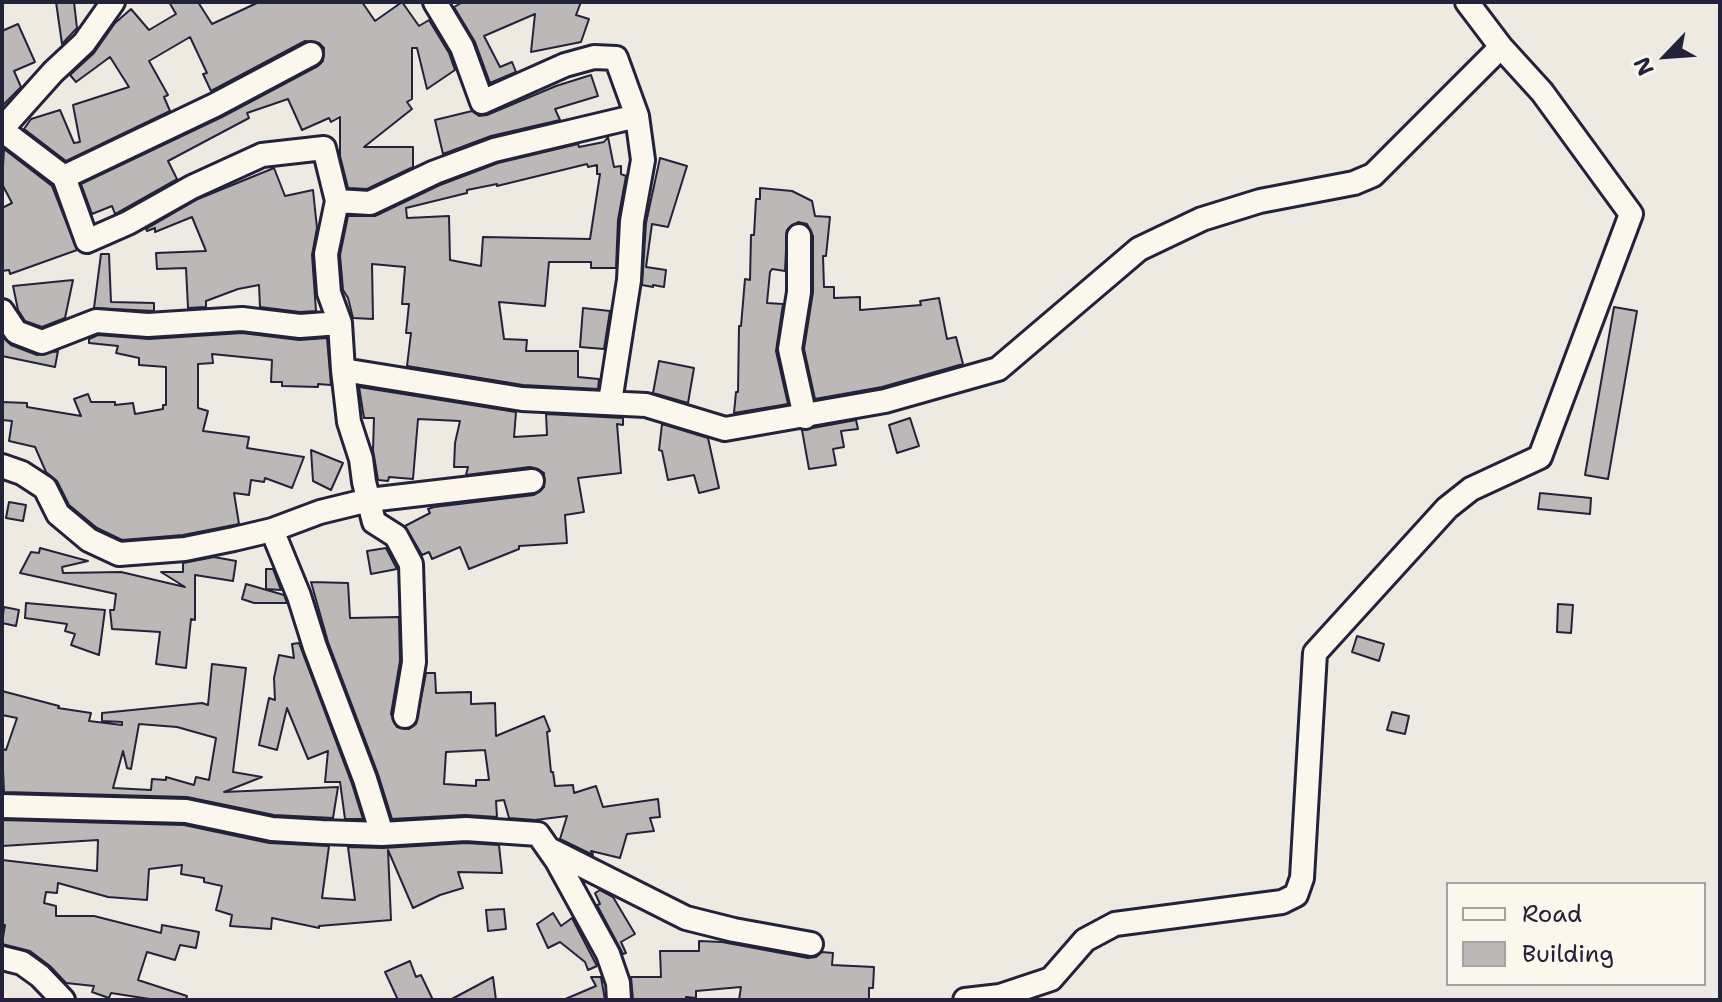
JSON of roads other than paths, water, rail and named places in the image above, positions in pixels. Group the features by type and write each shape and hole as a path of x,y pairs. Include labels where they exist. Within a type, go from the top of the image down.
{"street":[{"path":"113,2 84,43 53,72 2,130 64,177 87,241 262,155 324,148 337,201 326,254 329,293 340,323 349,422 361,459 374,522 396,536 411,564 414,662 405,716"},
{"path":"435,2 462,47 482,102 565,65 594,57 616,58 637,116 643,160 632,221 629,280 610,402"},
{"path":"965,1000 1000,996 1051,979 1085,940 1115,924 1282,902 1296,895 1302,878 1315,653 1447,508 1471,489 1540,457 1631,214 1542,92 1501,47 1467,2"},
{"path":"343,370 522,399 646,405 725,429 885,401 998,369 1139,249 1202,219 1260,201 1354,183 1373,175 1501,47"},
{"path":"64,177 215,105 311,54"},
{"path":"337,201 370,203 435,172 494,150 637,116"},
{"path":"799,236 799,292 790,349 805,417"},
{"path":"2,311 16,332 42,342 96,321 148,325 242,319 300,326 340,323"},
{"path":"2,466 22,473 45,488 58,514 89,540 119,554 185,549 272,530 320,512 369,500 532,481"},
{"path":"272,530 299,596 382,834"},
{"path":"2,806 186,811 272,829 382,834 466,829 538,834 608,954 618,983 619,1000"},
{"path":"549,849 686,918 811,944"},
{"path":"2,958 22,963 40,976 63,1000"}]}
